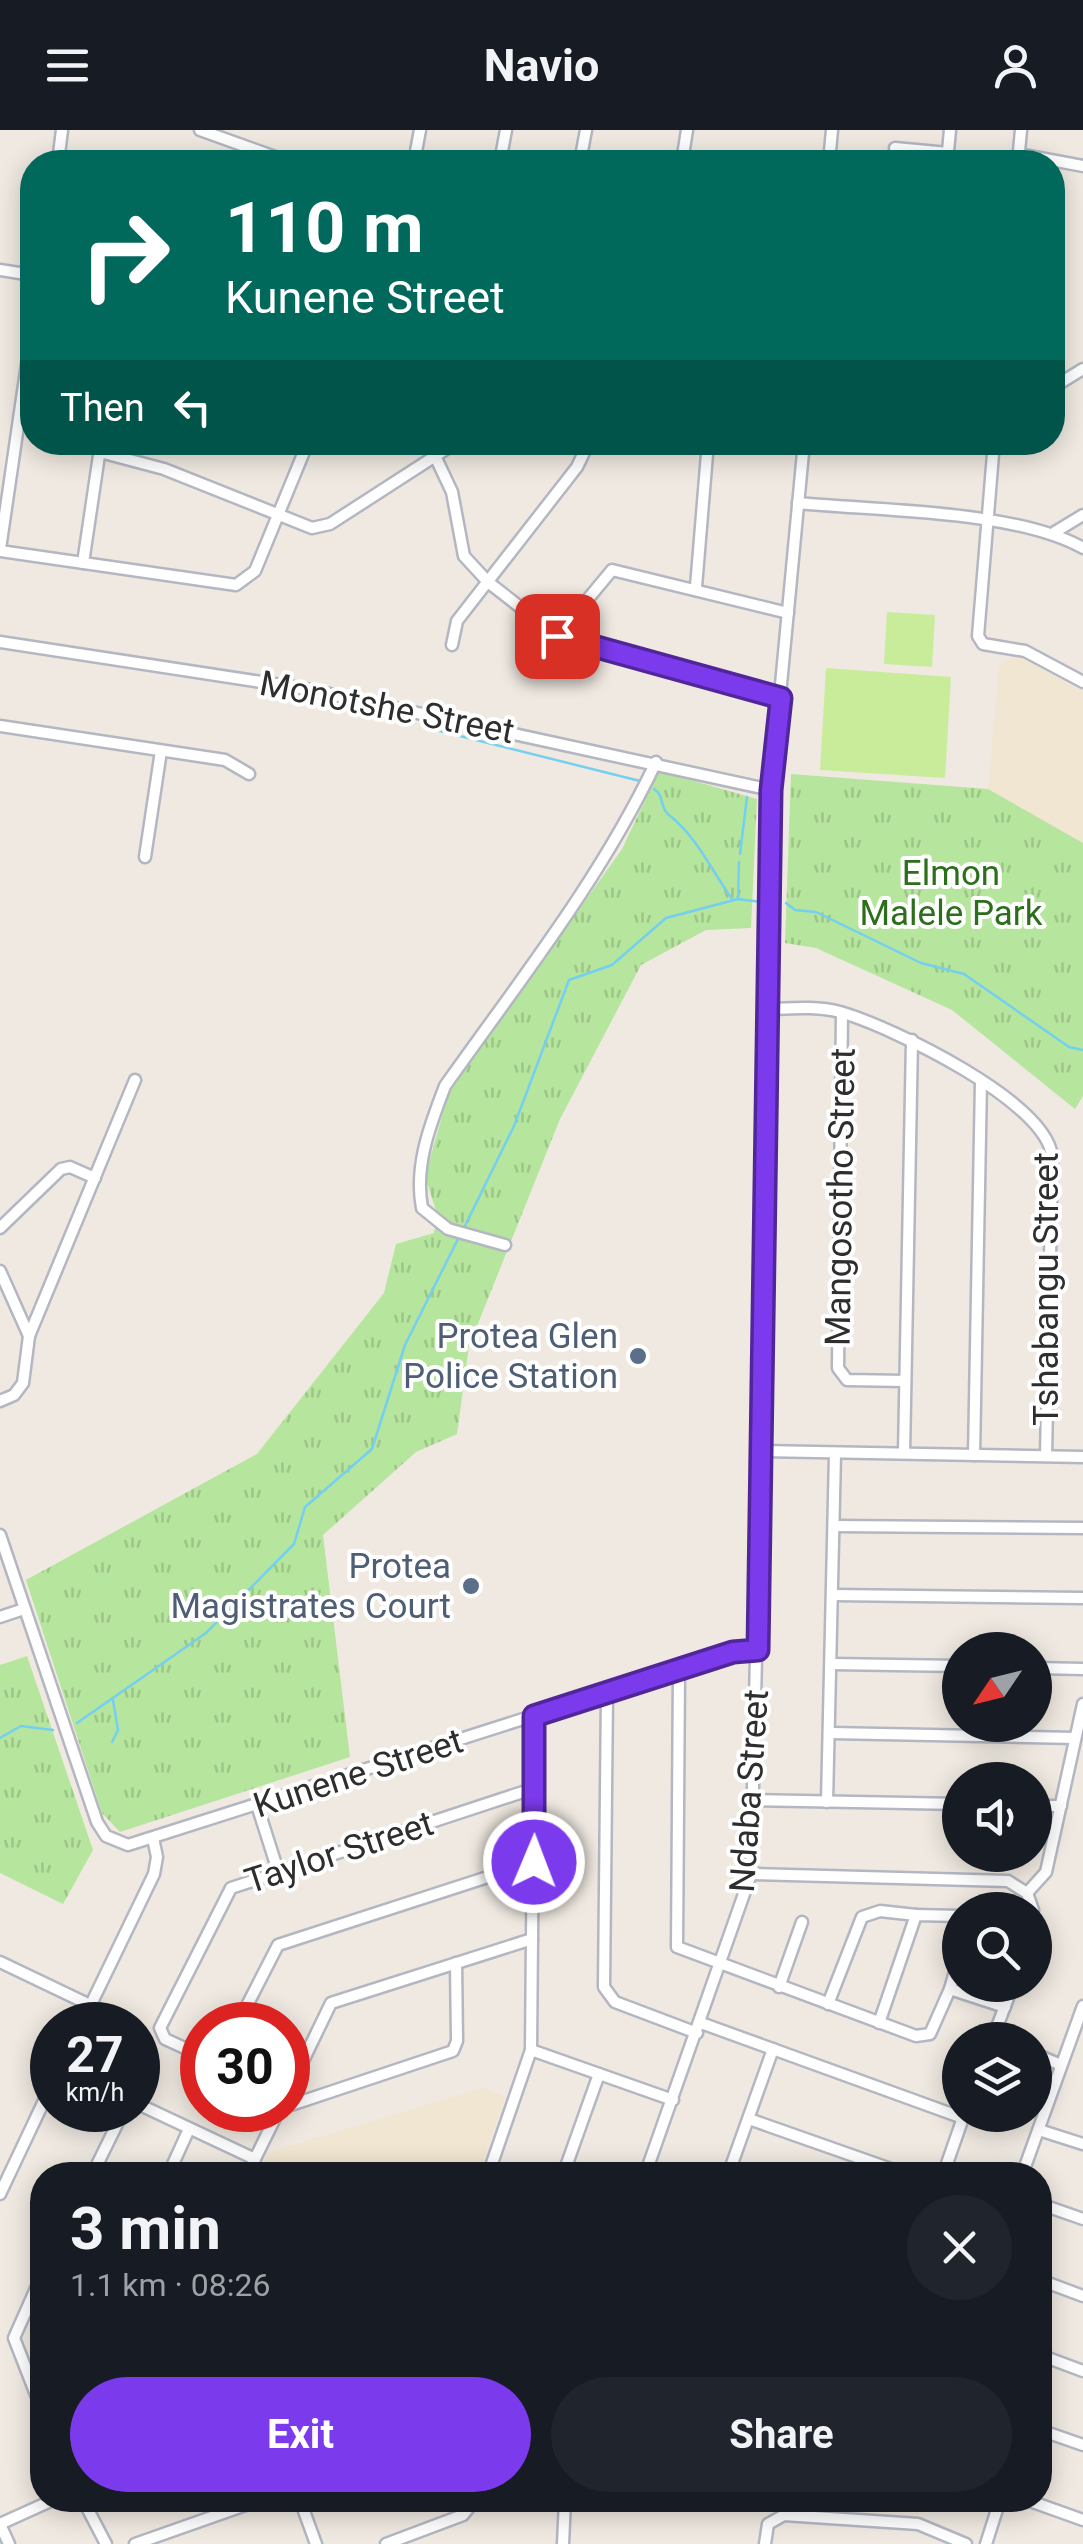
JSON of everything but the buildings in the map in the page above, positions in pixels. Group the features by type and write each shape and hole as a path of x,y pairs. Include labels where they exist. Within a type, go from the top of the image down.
{"street":[{"path":"200,130 256,150"},
{"path":"894,148 905,150"},
{"path":"20,412 0,550 83,563 236,584 255,570 303,455"},
{"path":"83,563 99,455"},
{"path":"124,455 164,468 302,528 330,524 435,456 452,492 464,556 488,582 557,636 781,698"},
{"path":"452,644 457,621 583,455"},
{"path":"696,588 707,455"},
{"name":"Ndaba Street","path":"650,2162 751,1874 771,1009 771,790 803,455"},
{"path":"993,455 980,640 1025,651 1083,682"},
{"path":"798,502 987,521 1055,532 1083,548"},
{"path":"1055,532 1083,514"},
{"path":"534,664 612,570 788,612"},
{"name":"Monotshe Street","path":"0,642 307,689 771,790"},
{"path":"0,726 225,760 249,774"},
{"path":"144,857 161,751"},
{"path":"505,1245 448,1228 422,1208 422,1158 445,1086 592,881 625,828 656,762"},
{"name":"Tshabangu Street","path":"771,1009 842,1012 912,1040 981,1081 1038,1128 1050,1145 1046,1456"},
{"name":"Mangosotho Street","path":"842,1012 838,1368 847,1380 905,1381"},
{"path":"904,1453 912,1040"},
{"path":"0,1401 22,1386 29,1336 135,1080"},
{"path":"974,1455 981,1081"},
{"path":"0,1228 63,1168 95,1178"},
{"path":"0,1270 29,1336"},
{"path":"762,1451 1083,1456"},
{"path":"827,1802 835,1454"},
{"path":"834,1526 1083,1528"},
{"path":"0,1535 102,1832 128,1845 154,1838 158,1857 154,1874 91,2002"},
{"path":"833,1595 1083,1598"},
{"path":"0,1617 24,1608"},
{"name":"Kunene Street","path":"154,1838 738,1651 758,1650"},
{"path":"831,1664 942,1666"},
{"path":"1052,1668 1083,1669"},
{"path":"679,1670 674,1941 683,1952 927,2037 944,2002"},
{"path":"607,1693 605,1990 615,2002 773,2049 942,2108"},
{"path":"1028,1892 1045,1876 1083,1704"},
{"path":"492,2162 531,2050 534,1716"},
{"path":"831,1733 1075,1738"},
{"name":"Taylor Street","path":"180,2045 164,2037 162,2022 228,1890 534,1788"},
{"path":"754,1800 942,1804"},
{"path":"257,1805 278,1871"},
{"path":"1052,1806 1060,1806"},
{"path":"250,2002 278,1945 534,1862"},
{"path":"751,1874 1008,1880 1026,1892"},
{"path":"828,2004 862,1917 880,1911 942,1916"},
{"path":"879,2023 916,1915"},
{"name":"Ndaba Street","path":"778,1987 802,1922"},
{"path":"310,2046 331,2002 532,1940"},
{"path":"0,1962 84,2002"},
{"path":"310,2099 453,2050 457,2043 456,1963"},
{"path":"989,2002 1005,2007"},
{"path":"1000,2022 1007,2002"},
{"path":"1052,2090 1083,2006"},
{"path":"733,2162 773,2049"},
{"path":"531,2050 673,2100"},
{"path":"1052,2061 1061,2065"},
{"path":"568,2162 599,2074"},
{"path":"749,2119 871,2162"},
{"path":"0,2194 30,2131"},
{"path":"98,2162 113,2132"},
{"path":"174,2162 189,2132"},
{"path":"196,2132 255,2159"},
{"path":"254,2162 268,2132"},
{"path":"948,2162 958,2132"},
{"path":"1027,2162 1037,2132"},
{"path":"1044,2132 1083,2144"},
{"path":"1052,2208 1083,2219"},
{"path":"1052,2284 1083,2296"},
{"path":"30,2302 14,2338 30,2379"},
{"path":"1052,2360 1083,2370"},
{"path":"1052,2434 1083,2445"},
{"path":"1052,2509 1083,2520"},
{"path":"9,2544 0,2524 30,2510"},
{"path":"89,2512 106,2544"},
{"path":"134,2544 226,2512"},
{"path":"304,2512 316,2544"},
{"path":"386,2544 466,2512"},
{"path":"563,2544 564,2512"},
{"path":"986,2544 996,2512"},
{"path":"765,2544 769,2522 784,2516 918,2524 966,2544"}],"shaded area":[{"path":"1016,655 1083,692 1083,843 988,789 999,666"},
{"path":"483,2088 505,2097 482,2162 264,2162 269,2152"}],"green space":[{"path":"887,612 935,615 932,667 884,664"},
{"path":"826,668 951,677 945,778 820,770"},
{"name":"Elmon Malele Park","path":"659,771 757,799 751,928 706,930 641,965 560,1119 469,1346 457,1434 416,1452 323,1535 350,1757 120,1832 102,1813 26,1580 257,1454 384,1293 396,1244 434,1233 437,1214 425,1176 449,1092 622,849"},
{"name":"Elmon Malele Park","path":"791,774 988,789 1083,843 1083,1096 1075,1109 952,1010 816,948 785,943"},
{"path":"27,1656 93,1850 63,1904 0,1873 0,1665"}],"waterway":[{"path":"428,728 640,781"},
{"path":"654,789 666,812 696,844 732,899"},
{"path":"740,854 747,797"},
{"path":"738,899 739,862"},
{"path":"464,1228 514,1126 569,980 612,965 666,918 738,899 761,902"},
{"path":"786,903 795,910 816,912 921,963 964,974 1069,1047 1083,1050"},
{"path":"77,1723 206,1633 294,1544 305,1507 372,1449 405,1345 460,1235"},
{"path":"112,1742 118,1730 113,1700"},
{"path":"0,1738 21,1726 53,1730"}],"place":[{"name":"Protea Glen Police Station","path":"638,1356"},
{"name":"Protea Magistrates Court","path":"471,1586"}],"route":[{"path":"534,1862 534,1716 733,1652 758,1650 771,790 781,698 557,636"}]}
